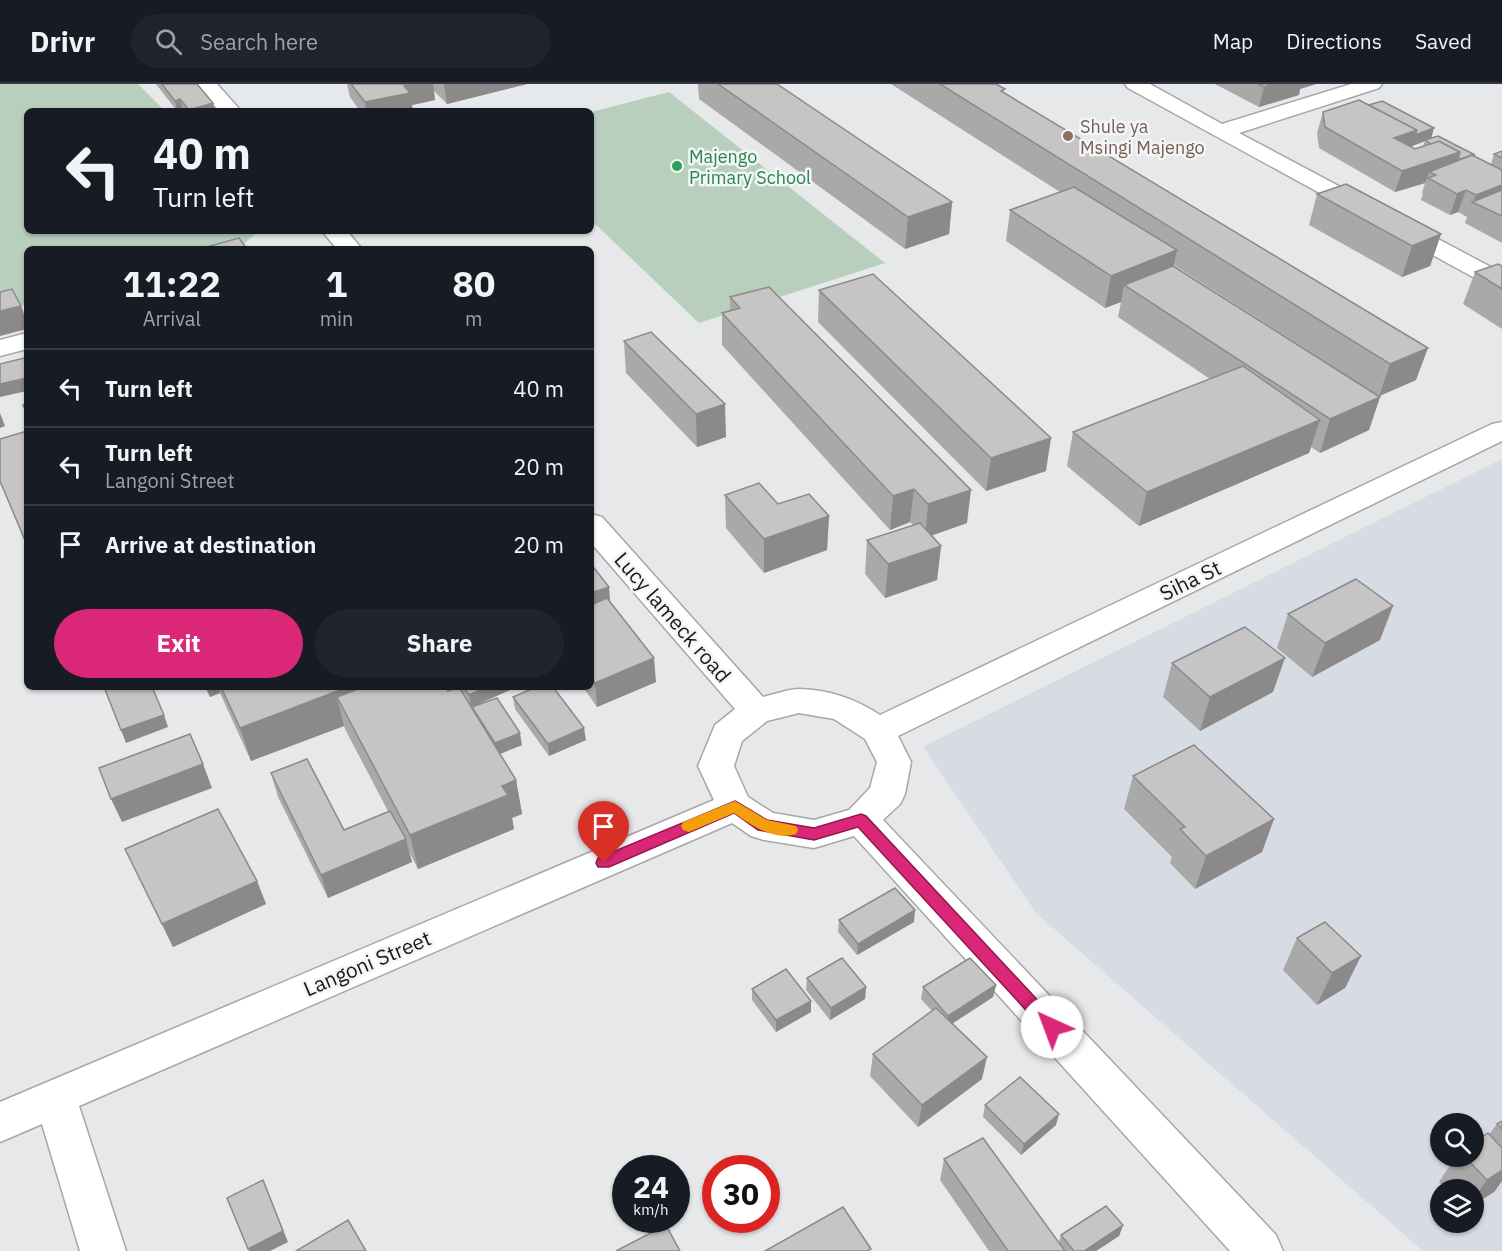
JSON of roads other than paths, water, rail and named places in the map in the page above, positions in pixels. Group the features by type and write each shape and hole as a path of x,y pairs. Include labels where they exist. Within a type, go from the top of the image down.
{"street":[{"path":"206,84 227,108"},
{"path":"1135,84 1502,283"},
{"path":"1220,132 1372,84"},
{"path":"337,234 347,246"},
{"path":"0,348 24,342"},
{"name":"Siha St","path":"878,731 1502,430"},
{"name":"Lucy lameck road","path":"594,527 756,711"},
{"path":"799,701 843,708 878,731 894,762 887,794 861,820 814,834 764,826 735,806 716,766 727,734 756,711 799,701"},
{"name":"Langoni Street","path":"0,1123 55,1097 735,806"},
{"path":"861,820 1260,1251"},
{"path":"55,1097 103,1251"}],"place":[{"name":"Shule ya Msingi Majengo","path":"1068,136"},
{"name":"Majengo Primary School","path":"677,166"}]}
